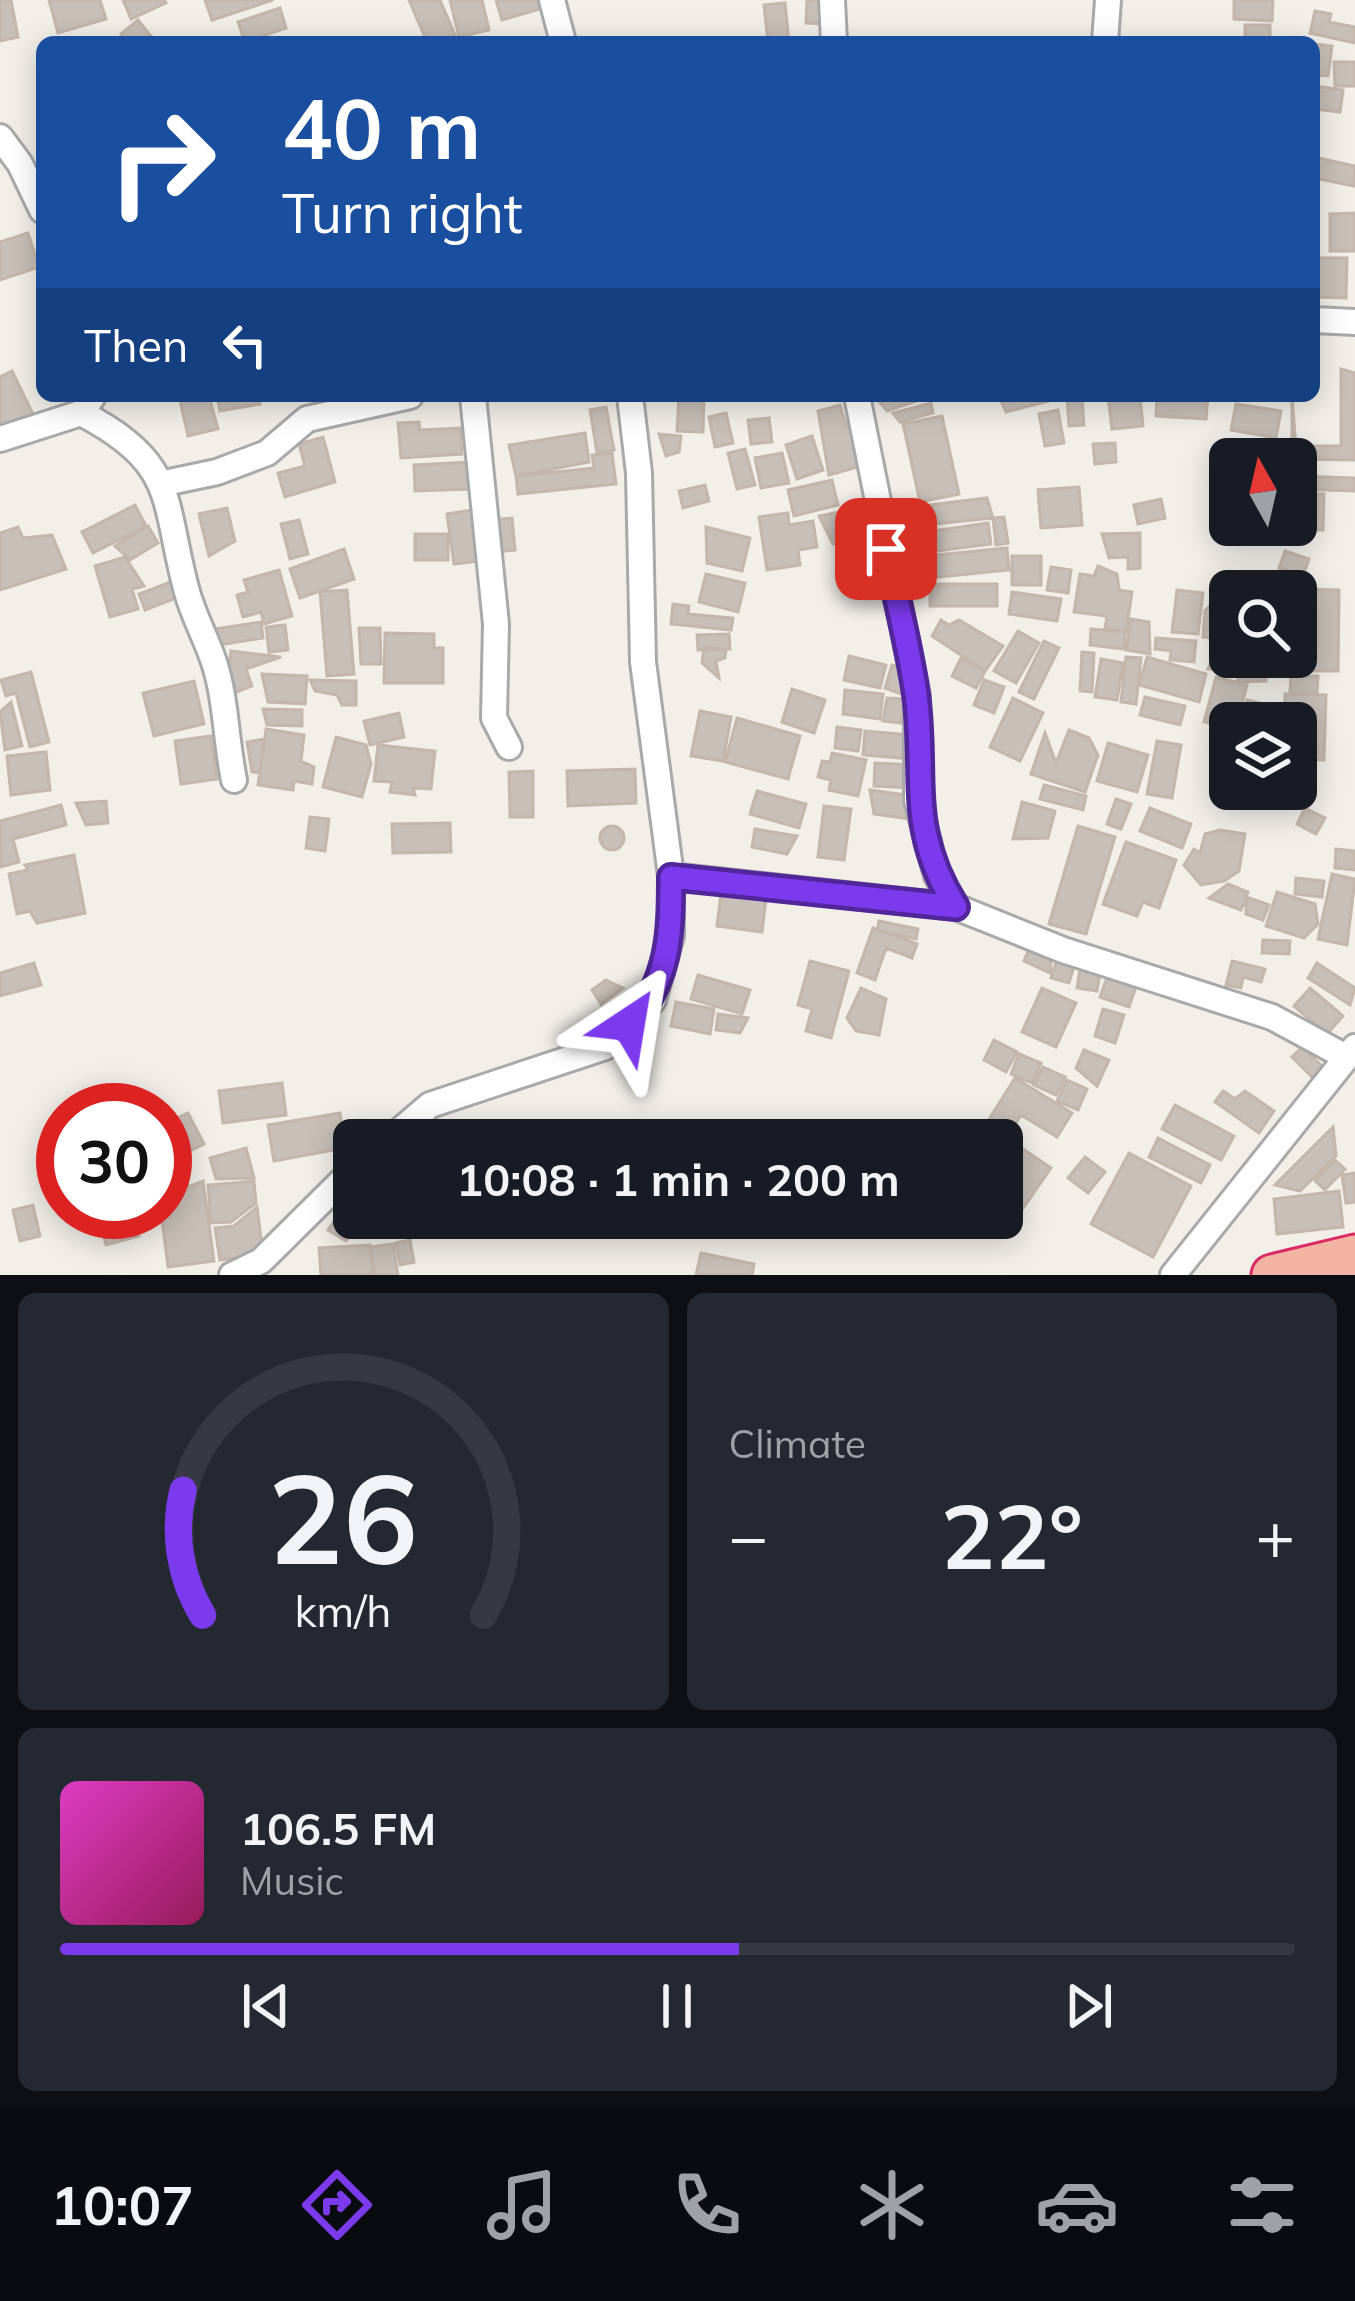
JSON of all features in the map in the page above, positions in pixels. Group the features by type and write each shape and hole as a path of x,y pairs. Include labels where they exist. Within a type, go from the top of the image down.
{"highway":[{"path":"1272,1275 1355,1255"}],"street":[{"path":"552,0 561,36"},
{"path":"832,0 834,36"},
{"path":"1105,36 1108,0"},
{"path":"0,137 36,200"},
{"path":"1320,320 1355,322"},
{"path":"160,484 266,453 308,419 383,402"},
{"path":"473,402 496,624 494,718 509,747"},
{"path":"414,1119 430,1105 605,1047 653,1000 671,936 671,877 644,662 638,473 631,402"},
{"path":"858,402 916,696 917,800 937,876 956,907"},
{"path":"0,439 87,404 121,433 160,484 173,508 193,612 215,664 234,780"},
{"path":"671,877 956,907 1040,942 1272,1017 1351,1052 1173,1275"},
{"path":"232,1275 261,1261 333,1190"}],"building":[{"path":"0,0 11,0 18,37 0,41"},
{"path":"49,0 100,0 106,19 58,33"},
{"path":"123,0 165,0 166,3 131,19"},
{"path":"205,0 273,0 212,20"},
{"path":"409,0 440,0 455,35 424,36"},
{"path":"450,0 482,0 489,30 459,36"},
{"path":"496,0 538,0 540,9 502,20"},
{"path":"807,0 826,0 825,24 806,23"},
{"path":"1234,0 1273,0 1272,21 1234,19"},
{"path":"785,3 788,36 767,36 764,5"},
{"path":"280,8 286,28 243,36 238,22"},
{"path":"1315,11 1331,14 1329,22 1355,27 1355,43 1310,33"},
{"path":"138,20 151,36 122,36"},
{"path":"1245,25 1270,25 1270,36 1245,36"},
{"path":"1320,45 1332,46 1328,76 1320,75"},
{"path":"1334,62 1355,62 1355,86 1335,86"},
{"path":"1320,87 1343,90 1340,112 1320,110"},
{"path":"1320,158 1355,166 1354,186 1320,179"},
{"path":"1355,213 1355,251 1330,251 1330,214"},
{"path":"28,233 36,268 0,280 0,242"},
{"path":"1320,258 1347,258 1346,298 1320,297"},
{"path":"1341,369 1355,373 1355,460 1317,459 1317,446 1341,446"},
{"path":"12,371 34,416 0,432 0,377"},
{"path":"180,402 211,402 218,429 188,436"},
{"path":"218,402 260,404 220,411"},
{"path":"679,402 704,402 703,432 677,431"},
{"path":"880,402 913,402 887,411"},
{"path":"1002,402 1044,402 1006,412"},
{"path":"1067,402 1082,402 1084,425 1069,426"},
{"path":"1109,402 1141,402 1143,426 1112,429"},
{"path":"1157,402 1207,402 1206,419 1156,416"},
{"path":"931,403 933,413 900,422 893,413"},
{"path":"1236,404 1281,411 1276,438 1231,430"},
{"path":"840,405 846,425 856,423 868,464 829,475 818,411"},
{"path":"606,407 614,450 597,453 590,410"},
{"path":"1058,410 1064,443 1045,446 1039,414"},
{"path":"726,413 733,443 715,447 709,417"},
{"path":"942,416 959,494 920,502 903,424"},
{"path":"769,418 772,442 751,444 748,420"},
{"path":"419,422 420,430 460,428 462,454 401,458 398,423"},
{"path":"585,433 589,462 516,476 509,445"},
{"path":"659,434 681,436 679,452 666,456"},
{"path":"812,436 823,470 797,479 786,445"},
{"path":"323,437 335,482 285,497 278,473 305,466 299,444"},
{"path":"1115,443 1116,462 1095,464 1093,444"},
{"path":"745,449 755,485 737,489 728,453"},
{"path":"612,453 616,484 518,494 516,476 594,468 592,455"},
{"path":"782,453 789,483 761,488 755,458"},
{"path":"470,462 471,489 415,491 414,465"},
{"path":"1317,477 1355,478 1355,491 1317,490"},
{"path":"832,480 838,505 794,516 788,490"},
{"path":"705,485 709,501 683,508 679,491"},
{"path":"1079,487 1082,525 1041,528 1038,490"},
{"path":"1317,494 1324,494 1323,530 1317,530"},
{"path":"987,498 993,518 924,525 921,506"},
{"path":"1161,499 1165,518 1138,524 1134,505"},
{"path":"135,505 146,526 93,553 82,532"},
{"path":"869,506 875,536 833,544 819,516"},
{"path":"227,508 235,541 209,556 199,514"},
{"path":"472,510 479,561 454,564 447,514"},
{"path":"788,513 789,525 813,521 817,547 798,550 800,565 767,570 759,517"},
{"path":"1004,517 1008,543 996,545 993,518"},
{"path":"512,518 515,550 493,552 489,520"},
{"path":"299,520 308,554 290,559 281,524"},
{"path":"988,523 991,544 929,552 926,532"},
{"path":"148,526 158,543 130,560 115,546"},
{"path":"18,527 23,538 52,535 66,569 0,590 0,533"},
{"path":"706,527 750,538 742,571 707,563"},
{"path":"1140,533 1140,568 1128,569 1128,557 1109,558 1102,534"},
{"path":"415,534 448,534 448,560 415,560"},
{"path":"1007,548 1009,570 928,578 926,556"},
{"path":"344,549 354,579 300,598 290,569"},
{"path":"1285,551 1309,559 1305,570 1279,568"},
{"path":"1012,556 1041,556 1041,585 1012,585"},
{"path":"125,557 144,586 132,589 138,609 110,617 95,566"},
{"path":"882,560 894,587 846,594 842,565"},
{"path":"1098,566 1117,574 1119,590 1132,592 1126,632 1105,629 1107,616 1074,612 1080,574 1094,576"},
{"path":"1051,567 1071,570 1068,593 1047,590"},
{"path":"279,570 292,616 264,624 261,612 243,617 237,595 248,592 244,580"},
{"path":"706,574 745,583 738,612 699,602"},
{"path":"173,581 179,597 145,610 139,594"},
{"path":"930,584 997,584 997,606 930,606"},
{"path":"347,590 354,674 327,676 320,592"},
{"path":"1177,590 1203,593 1198,634 1172,632"},
{"path":"1317,590 1339,590 1338,671 1317,671"},
{"path":"1012,592 1061,599 1057,621 1009,614"},
{"path":"673,604 689,606 688,614 733,618 731,630 671,624"},
{"path":"1209,607 1209,637 1203,637"},
{"path":"1131,619 1149,622 1150,654 1126,650"},
{"path":"941,620 949,625 959,620 1003,646 985,671 932,636"},
{"path":"261,622 263,638 218,645 209,630"},
{"path":"285,625 288,650 269,652 266,627"},
{"path":"359,628 380,628 381,664 361,664"},
{"path":"1091,629 1125,632 1124,649 1090,645"},
{"path":"1018,631 1039,643 1016,683 994,671"},
{"path":"385,633 434,634 434,648 443,648 443,683 384,683"},
{"path":"729,634 730,649 698,650 697,635"},
{"path":"1156,638 1196,641 1194,662 1170,660 1171,651 1155,649"},
{"path":"1044,641 1059,648 1034,699 1019,692"},
{"path":"704,647 726,650 725,658 716,661 719,678 702,663"},
{"path":"231,651 281,657 246,669 252,686 234,693 228,677"},
{"path":"1082,652 1094,653 1092,692 1080,691"},
{"path":"849,656 886,665 880,688 844,680"},
{"path":"1126,657 1141,658 1136,704 1121,702"},
{"path":"1147,657 1206,674 1199,702 1139,685"},
{"path":"961,658 985,671 976,688 952,676"},
{"path":"1101,659 1123,663 1117,700 1095,697"},
{"path":"892,665 909,670 901,694 885,688"},
{"path":"31,672 49,742 30,747 16,693 6,696 1,680"},
{"path":"262,674 307,676 305,704 268,702"},
{"path":"1318,676 1317,692 1290,691 1291,678"},
{"path":"1216,678 1247,685 1243,702 1209,702"},
{"path":"1238,678 1266,678 1266,681 1238,682"},
{"path":"310,680 356,681 356,705 342,705 337,695 315,691"},
{"path":"984,680 1004,687 994,713 974,705"},
{"path":"194,681 204,724 154,736 143,693"},
{"path":"792,689 825,700 814,733 782,722"},
{"path":"845,690 883,694 880,719 843,714"},
{"path":"1285,694 1326,695 1324,760 1317,760 1317,702 1285,702"},
{"path":"1145,697 1185,706 1180,725 1140,715"},
{"path":"887,698 904,699 901,723 883,721"},
{"path":"1013,698 1043,713 1020,761 990,747"},
{"path":"11,702 22,746 5,750 0,712"},
{"path":"263,709 302,710 302,726 267,725"},
{"path":"700,711 731,717 723,761 691,756"},
{"path":"399,713 404,737 370,745 364,721"},
{"path":"737,718 800,736 788,779 725,762"},
{"path":"837,727 861,730 858,751 835,748"},
{"path":"266,729 304,735 301,761 314,767 312,784 294,781 293,790 258,785"},
{"path":"1069,730 1089,738 1098,755 1085,792 1031,774 1045,733 1056,763"},
{"path":"865,731 912,735 909,759 863,755"},
{"path":"211,736 217,779 181,784 175,741"},
{"path":"336,737 366,745 371,764 362,797 323,787"},
{"path":"264,739 260,773 252,772 247,742"},
{"path":"1157,741 1181,745 1172,798 1147,794"},
{"path":"1108,743 1148,755 1137,792 1097,781"},
{"path":"378,745 435,751 431,789 413,788 415,795 390,792 392,782 374,781"},
{"path":"46,752 50,790 11,795 7,756"},
{"path":"832,753 866,760 858,796 829,790 831,780 818,777 822,761 830,762"},
{"path":"875,763 913,765 912,788 874,786"},
{"path":"635,769 636,803 568,806 567,771"},
{"path":"533,771 533,817 510,817 509,772"},
{"path":"1044,785 1086,796 1083,810 1040,799"},
{"path":"870,790 913,796 910,819 874,814"},
{"path":"757,791 806,804 799,828 750,814"},
{"path":"1116,799 1131,804 1121,829 1107,824"},
{"path":"106,801 108,823 86,825 76,803"},
{"path":"1022,802 1055,811 1048,838 1013,839"},
{"path":"61,805 66,825 13,839 19,862 1,867 0,821"},
{"path":"824,806 851,809 844,860 818,857"},
{"path":"1150,808 1191,824 1182,848 1140,831"},
{"path":"1304,810 1325,818 1316,834 1297,824"},
{"path":"310,817 329,819 325,851 306,848"},
{"path":"450,823 451,852 393,853 392,824"},
{"path":"612,826 624,838 612,850 600,838"},
{"path":"1078,826 1115,837 1086,934 1049,924"},
{"path":"755,829 797,836 787,854 752,847"},
{"path":"1220,830 1245,834 1239,871 1224,881 1201,885 1184,865 1194,849 1200,853 1205,834"},
{"path":"1126,842 1176,860 1159,908 1143,902 1137,916 1103,904"},
{"path":"1336,849 1355,851 1355,870 1335,868"},
{"path":"74,855 85,913 37,923 30,911 17,914 9,874 28,870 25,865"},
{"path":"1332,874 1355,879 1347,945 1318,939"},
{"path":"1296,878 1324,881 1322,897 1295,894"},
{"path":"1228,884 1248,892 1241,910 1209,898"},
{"path":"1277,892 1315,904 1318,924 1304,938 1266,926"},
{"path":"721,894 766,899 762,932 717,926"},
{"path":"1246,897 1269,905 1263,920 1246,914"},
{"path":"879,921 918,929 916,939 877,931"},
{"path":"873,928 917,944 912,958 886,948 875,980 857,973"},
{"path":"1263,940 1290,941 1289,954 1262,953"},
{"path":"1031,944 1052,953 1050,973 1024,961"},
{"path":"1058,956 1076,960 1069,983 1051,978"},
{"path":"810,961 849,971 831,1038 806,1031 812,1009 798,1005"},
{"path":"1232,961 1265,969 1261,982 1243,977 1241,988 1226,985"},
{"path":"34,963 41,985 0,996 0,973"},
{"path":"1081,963 1101,967 1097,991 1077,988"},
{"path":"1317,963 1355,988 1350,1005 1308,978"},
{"path":"1109,972 1138,981 1129,1007 1100,997"},
{"path":"698,975 750,990 742,1014 691,999"},
{"path":"606,980 623,988 601,1004 592,990"},
{"path":"861,988 886,999 879,1035 856,1031 847,1018"},
{"path":"1042,988 1076,1003 1056,1047 1022,1032"},
{"path":"1310,988 1343,1016 1327,1034 1294,1006"},
{"path":"676,1002 714,1009 710,1034 671,1026"},
{"path":"1103,1009 1124,1015 1115,1043 1095,1036"},
{"path":"718,1014 748,1018 740,1033 716,1030"},
{"path":"994,1040 1017,1052 1006,1072 984,1060"},
{"path":"1302,1047 1323,1067 1313,1078 1292,1057"},
{"path":"1084,1050 1109,1060 1097,1086 1076,1068"},
{"path":"1019,1054 1041,1063 1032,1083 1011,1074"},
{"path":"1043,1067 1065,1077 1056,1095 1034,1085"},
{"path":"1015,1078 1072,1113 1057,1137 1021,1115 1018,1119 989,1119"},
{"path":"1067,1080 1087,1089 1078,1110 1057,1101"},
{"path":"282,1083 286,1115 223,1123 219,1091"},
{"path":"1223,1091 1235,1099 1245,1091 1274,1111 1259,1133 1215,1102"},
{"path":"1175,1105 1234,1136 1221,1160 1162,1129"},
{"path":"340,1113 341,1119 333,1119 333,1150 274,1161 268,1125"},
{"path":"192,1121 204,1144 192,1150"},
{"path":"1333,1127 1336,1156 1300,1191 1275,1185"},
{"path":"1158,1138 1210,1165 1201,1183 1149,1157"},
{"path":"246,1148 254,1178 216,1179 210,1158"},
{"path":"1023,1149 1051,1168 1023,1208"},
{"path":"1129,1153 1191,1186 1153,1257 1091,1224"},
{"path":"1085,1157 1105,1172 1088,1193 1068,1178"},
{"path":"1335,1160 1345,1169 1325,1190 1315,1181"},
{"path":"1355,1173 1355,1202 1346,1203 1342,1175"},
{"path":"203,1181 214,1261 168,1267 164,1239 192,1239 192,1185"},
{"path":"254,1181 256,1203 231,1222 211,1223 208,1185"},
{"path":"1339,1191 1343,1227 1277,1234 1274,1199"},
{"path":"33,1205 36,1237 20,1241 13,1210"},
{"path":"257,1207 263,1254 220,1260 215,1228 234,1226"},
{"path":"410,1240 414,1262 400,1265 396,1243"},
{"path":"393,1244 398,1275 375,1275 371,1247"},
{"path":"370,1245 372,1275 321,1275 319,1248"},
{"path":"701,1253 754,1264 752,1275 696,1275"}],"route":[{"path":"629,1024 653,1000 671,936 671,877 956,907 937,876 917,800 916,696 886,549"}]}
